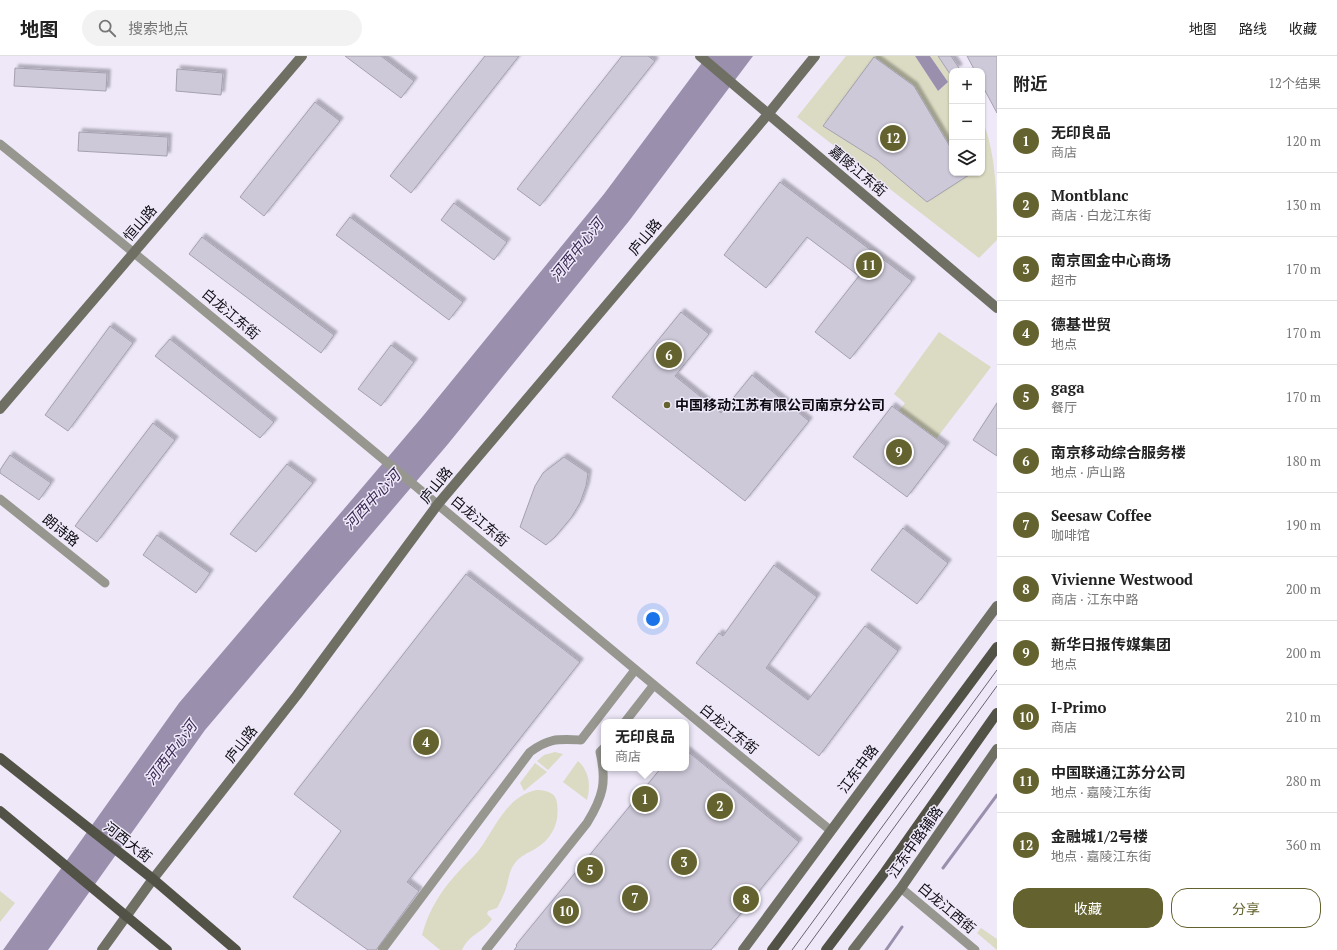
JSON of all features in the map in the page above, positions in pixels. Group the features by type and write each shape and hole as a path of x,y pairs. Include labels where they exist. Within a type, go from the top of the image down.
{"main road":[{"name":"恒山路","path":"0,409 302,56"},
{"name":"嘉陵江东街","path":"700,56 997,308"},
{"name":"庐山路","path":"102,950 153,879 298,695 438,504 769,114 815,56"},
{"name":"江东中路","path":"743,950 830,830 997,606"},
{"path":"772,950 997,647"},
{"path":"826,950 885,872 997,713"},
{"name":"江东中路辅路","path":"853,950 901,888 997,749"},
{"name":"河西大街","path":"0,758 153,879 236,950"},
{"path":"0,812 167,950"}],"street":[{"name":"白龙江东街","path":"0,144 134,251 654,686 830,830"},
{"name":"朗诗路","path":"0,499 105,584"},
{"path":"382,950 530,752 545,742 563,739 581,740 635,670"},
{"path":"627,719 654,686"},
{"path":"486,950 587,823 598,806 605,783 603,771"},
{"name":"白龙江西街","path":"901,888 975,950"}],"green space":[{"path":"846,56 915,56 938,91 948,82 930,56 946,56 953,68 949,68 949,176 985,176 985,127 991,147 995,178 997,240 979,258 797,117"},
{"path":"939,332 991,367 936,439 899,411 905,403 894,394"},
{"path":"555,752 563,754 548,770 537,761 544,755"},
{"path":"578,761 585,769 587,774 589,789 587,800 563,782"},
{"path":"535,763 547,772 524,791 520,783"},
{"path":"536,790 550,792 555,796 558,810 554,830 541,845 515,863 497,908 488,911 487,914 492,919 488,924 468,940 462,950 440,950 422,935 432,908 453,877 479,850 509,806 517,799"},
{"path":"0,891 15,903 0,922"},
{"path":"981,928 997,939 997,950 977,933"}],"water":[{"name":"河西中心河","path":"707,56 753,56 629,221 448,444 205,730 48,950 3,950 179,703 423,416 604,194"},
{"path":"915,56 930,56 948,82 938,91"}],"building":[{"path":"345,56 381,56 414,81 401,98"},
{"path":"485,56 519,56 411,193 390,176"},
{"path":"622,56 648,56 655,61 540,206 517,189"},
{"path":"938,56 951,56 959,68 949,68 949,72"},
{"path":"967,56 997,56 997,113 985,91 985,68 973,68"},
{"path":"874,57 914,86 949,145 949,176 967,176 927,202 877,160 823,126"},
{"path":"15,68 107,73 106,91 14,86"},
{"path":"177,69 223,73 221,95 176,91"},
{"path":"315,102 340,121 264,216 240,197"},
{"path":"79,132 168,137 167,156 78,151"},
{"path":"780,182 912,281 850,359 815,332 859,276 807,237 766,288 724,255"},
{"path":"454,203 507,242 494,260 441,220"},
{"path":"350,217 463,302 449,320 336,235"},
{"path":"202,237 334,335 321,353 189,254"},
{"name":"中国移动江苏有限公司南京分公司","path":"681,312 709,334 675,376 721,413 752,375 809,421 745,501 612,397"},
{"path":"110,326 133,343 68,431 45,415"},
{"path":"170,339 274,422 260,438 155,356"},
{"path":"391,345 414,362 381,406 358,389"},
{"path":"997,403 997,456 973,440"},
{"path":"892,406 946,446 907,497 853,457"},
{"path":"153,423 175,440 97,542 75,526"},
{"path":"10,455 51,483 39,500 0,473 0,470"},
{"path":"564,457 588,473 586,486 580,503 571,518 546,545 520,527 535,486 543,473"},
{"path":"287,464 313,483 256,552 230,534"},
{"path":"903,528 948,563 917,604 871,570"},
{"path":"157,535 210,573 196,593 143,555"},
{"path":"774,565 817,597 766,668 808,700 865,626 898,651 819,756 696,663 719,633 723,636"},
{"path":"466,574 580,662 407,882 419,891 376,950 368,950 293,897 341,831 294,794"},
{"path":"689,752 799,842 711,950 514,950 517,946 516,945 659,771 689,771"}],"waterway":[{"path":"943,868 997,795"},
{"path":"886,950 902,927"}],"tram line":[{"path":"792,950 997,670"},
{"path":"805,950 997,686"}],"place":[{"name":"金融城1/2号楼","path":"893,138"},
{"name":"中国联通江苏分公司","path":"869,265"},
{"name":"南京移动综合服务楼","path":"669,355"},
{"name":"中国移动江苏有限公司南京分公司","path":"667,405"},
{"name":"新华日报传媒集团","path":"899,452"},
{"name":"德基世贸","path":"426,742"},
{"name":"无印良品","path":"645,799"},
{"name":"Montblanc","path":"720,806"},
{"name":"南京国金中心商场","path":"684,862"},
{"name":"gaga","path":"590,870"},
{"name":"Seesaw Coffee","path":"635,898"},
{"name":"Vivienne Westwood","path":"746,899"},
{"name":"I-Primo","path":"566,911"}]}
